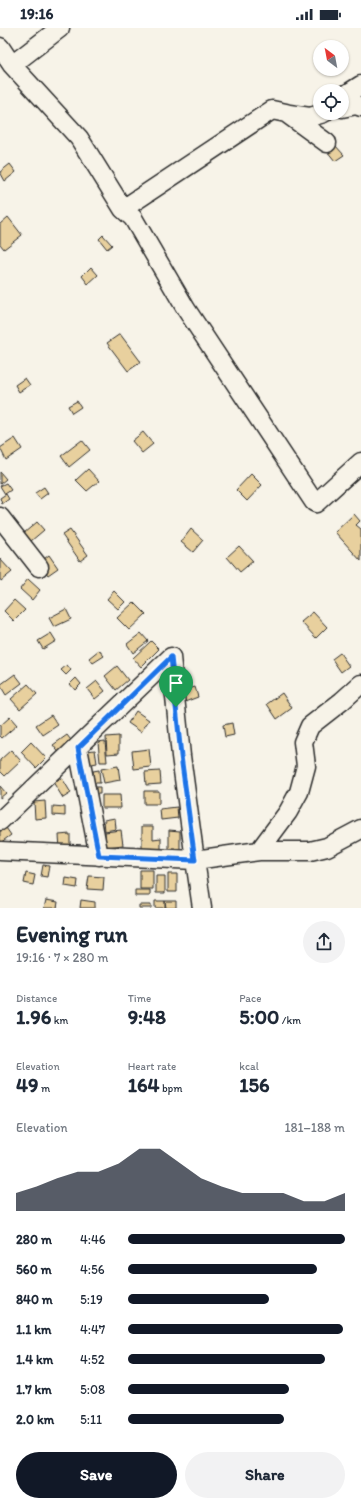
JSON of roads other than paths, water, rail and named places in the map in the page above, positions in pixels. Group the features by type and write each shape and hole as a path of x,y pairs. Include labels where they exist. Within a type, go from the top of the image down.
{"street":[{"path":"12,65 60,28"},
{"path":"0,47 12,65 79,138 123,209 133,218 186,309 314,502 316,503 361,462"},
{"path":"349,93 361,85"},
{"path":"349,106 356,105 361,107"},
{"path":"123,209 272,110 286,113 313,113"},
{"path":"286,113 327,143"},
{"path":"0,517 39,567"},
{"path":"0,821 78,748 171,657 181,756 202,908"},
{"path":"259,851 288,812 299,792 306,766 303,742 310,726 361,684"},
{"path":"78,748 99,856"},
{"path":"0,851 195,860 259,851 310,851 327,847 361,829"}]}
